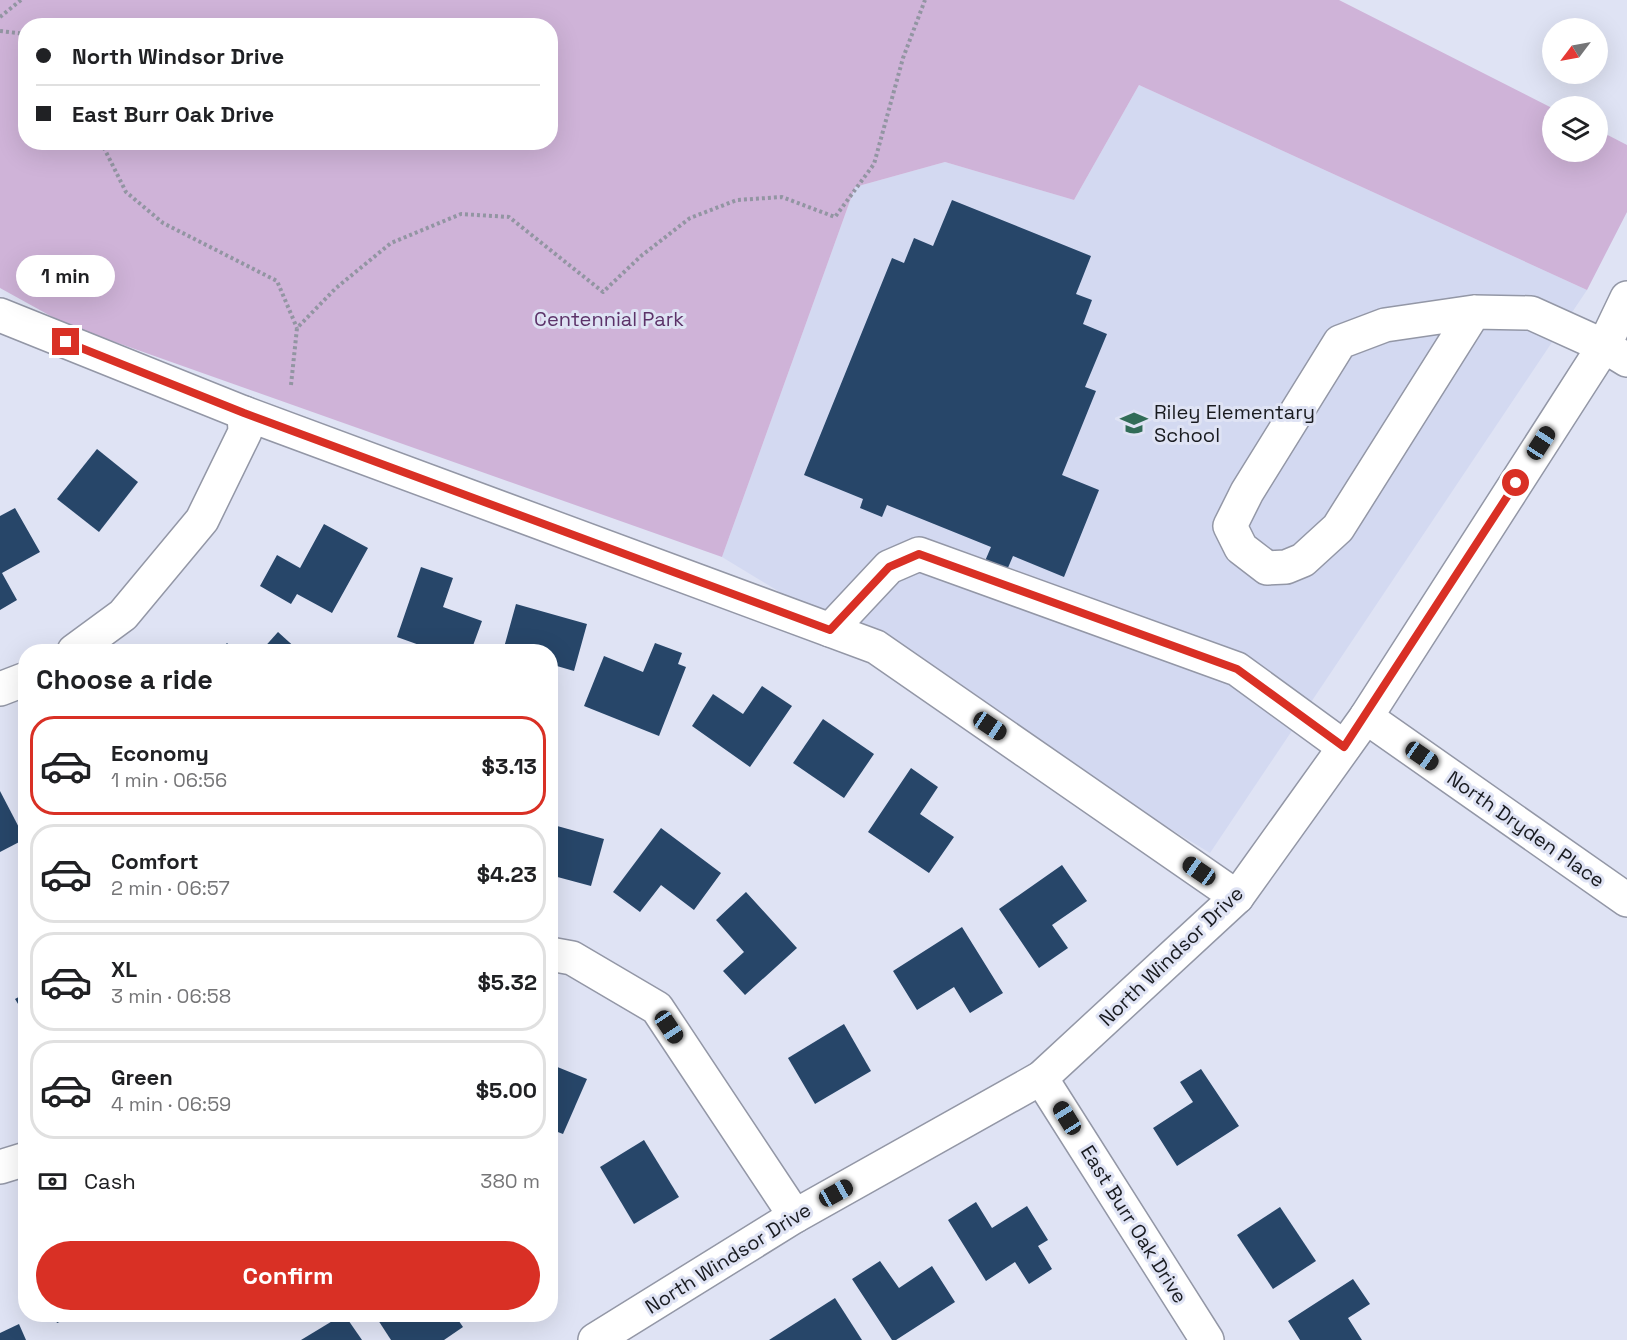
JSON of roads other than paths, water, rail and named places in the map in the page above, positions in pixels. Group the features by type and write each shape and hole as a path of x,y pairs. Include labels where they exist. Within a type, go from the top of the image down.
{"street":[{"name":"North Windsor Drive","path":"595,1340 795,1216 1041,1078 1237,897 1366,717 1615,353 1627,298"},
{"path":"1474,312 1338,528 1303,560 1286,567 1267,568 1241,548 1230,526 1247,492 1340,342 1385,325 1474,312 1531,312 1615,353"},
{"path":"0,315 244,413 876,647 1237,897"},
{"path":"84,644 123,615 202,520 245,432 244,413"},
{"path":"830,630 889,567 919,554 1237,669 1344,747"},
{"path":"0,689 18,682"},
{"name":"North Dryden Place","path":"1366,717 1627,900"},
{"path":"558,955 572,958 657,1008 795,1216"},
{"name":"East Burr Oak Drive","path":"1041,1078 1207,1340"},
{"path":"0,1167 18,1161"}],"place":[{"name":"Riley Elementary School","path":"1134,423"}],"park label":[{"name":"Centennial Park","path":"609,319"}]}
